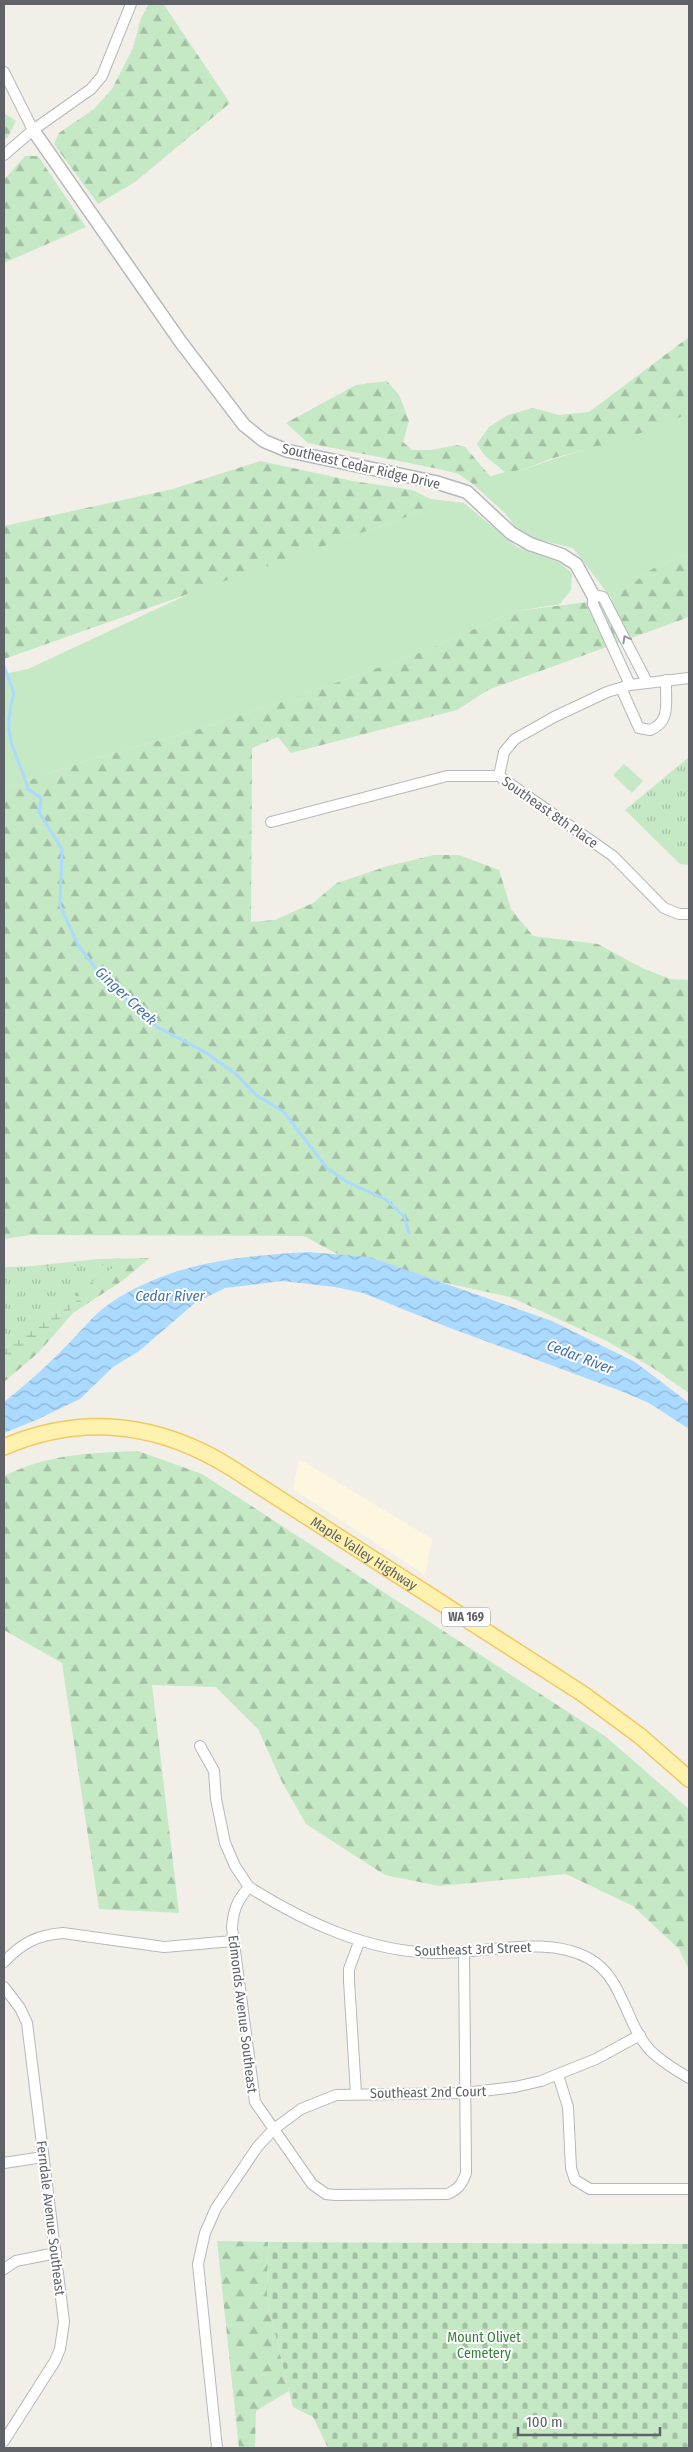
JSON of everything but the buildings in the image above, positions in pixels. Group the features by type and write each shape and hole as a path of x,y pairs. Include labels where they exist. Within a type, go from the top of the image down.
{"main road":[{"name":"Maple Valley Highway","path":"4,1447 37,1436 71,1428 130,1427 194,1447 213,1456 583,1694 640,1736 689,1778"}],"street":[{"path":"4,156 33,130 91,88 102,76 131,4"},
{"path":"4,72 33,130"},
{"name":"Southeast Cedar Ridge Drive","path":"33,130 180,341 244,425 264,441 288,451 435,482 467,492 511,533 530,544 562,555 576,564 594,595 593,604 639,728 650,730 663,724 665,718 666,680"},
{"name":"Southeast Cedar Ridge Drive","path":"594,595 603,597 647,682"},
{"path":"499,776 504,752 515,739 554,717 625,686 689,678"},
{"name":"Southeast 8th Place","path":"271,822 447,776 499,776 613,856 664,908 679,914 689,914"},
{"path":"200,1746 214,1771 216,1799 225,1843 235,1866 249,1887"},
{"name":"Edmonds Avenue Southeast","path":"249,1887 240,1897 234,1909 233,1941 252,2088 255,2102 312,2184 326,2194 447,2194 457,2190 466,2173 465,2093"},
{"name":"Southeast 3rd Street","path":"249,1887 292,1912 359,1942 415,1952 438,1953 551,1947 570,1951 590,1959 608,1973 640,2035 654,2054 689,2078"},
{"path":"4,1962 17,1948 28,1941 48,1934 63,1933 178,1947 233,1941"},
{"path":"356,2093 349,1969 359,1942"},
{"path":"464,1951 465,2093"},
{"name":"Ferndale Avenue Southeast","path":"4,1987 20,2008 27,2023 64,2322 60,2349 4,2441"},
{"name":"Southeast 2nd Court","path":"274,2129 301,2108 336,2095 356,2093 465,2093 515,2088 558,2075 596,2059 640,2035"},
{"path":"558,2075 568,2107 571,2168 574,2180 590,2189 689,2189"},
{"path":"216,2448 198,2264 205,2233 216,2208 258,2146 274,2129"},
{"path":"4,2162 43,2157"},
{"path":"4,2269 16,2261 56,2253"}],"shaded area":[{"path":"299,1459 432,1539 425,1575 293,1489"}],"green space":[{"path":"149,4 164,5 230,103 135,182 98,204 54,144 59,133 94,109 112,89 133,48 141,18"},
{"path":"4,113 16,121 8,137 4,140"},
{"path":"25,156 38,156 86,227 4,263 4,180"},
{"path":"689,337 689,413 656,428 617,441 550,459 522,470 505,472 485,456 477,444 489,427 508,415 533,408 559,415 589,412"},
{"path":"387,381 399,395 409,421 403,442 412,450 431,450 456,445 465,447 491,477 474,485 459,474 308,443 286,423 356,385"},
{"path":"689,413 689,553 652,569 612,599 573,548 536,539 516,528 506,514 474,485 493,475 523,470 649,429"},
{"path":"260,461 353,481 412,490 431,499 420,512 4,659 4,526 173,489"},
{"path":"431,499 464,503 517,547 559,562 572,573 571,590 560,604 516,611 419,653 313,691 203,728 79,763 4,789 4,674 28,669 193,592 420,512"},
{"path":"689,553 689,617 488,690 457,710 291,753 278,737 252,748 251,922 275,920 313,903 337,883 388,866 434,855 459,855 499,870 511,909 533,936 598,944 642,968 670,979 689,980 689,1393 653,1368 607,1341 510,1297 354,1263 304,1236 30,1235 4,1239 4,789 79,763 203,728 313,691 419,653 516,611 612,599 652,569"},
{"path":"689,757 689,865 680,864 625,810"},
{"path":"624,764 643,781 632,793 613,775"},
{"path":"150,1258 122,1281 73,1313 38,1353 4,1382 4,1269 99,1259"},
{"path":"117,1265 4,1342 4,1267"},
{"path":"58,1277 81,1301 4,1366 4,1280"},
{"path":"138,1451 202,1474 605,1736 689,1809 689,1970 679,1949 633,1906 566,1874 439,1886 385,1875 306,1824 282,1782 258,1729 216,1687 152,1685 179,1913 99,1909 62,1663 4,1630 4,1476 53,1459 86,1454"},
{"path":"217,2241 268,2242 267,2300 289,2391 256,2411 255,2448 239,2448"},
{"name":"Mount Olivet Cemetery","path":"268,2242 689,2244 689,2448 328,2448 313,2417 293,2407 267,2300"}],"water":[{"name":"Cedar River","path":"308,1252 369,1257 552,1321 635,1362 689,1403 689,1429 649,1403 621,1391 450,1328 363,1293 335,1287 282,1281 225,1288 195,1303 139,1351 113,1367 80,1399 4,1433 4,1402 47,1365 99,1312 132,1290 156,1279 205,1264 230,1259"}],"waterway":[{"name":"Ginger Creek","path":"4,666 14,694 10,709 9,734 28,789 41,798 39,812 62,849 60,905 78,945 103,978 157,1027 205,1052 236,1074 256,1095 284,1112 327,1168 347,1182 385,1199 404,1216 409,1233"}]}
